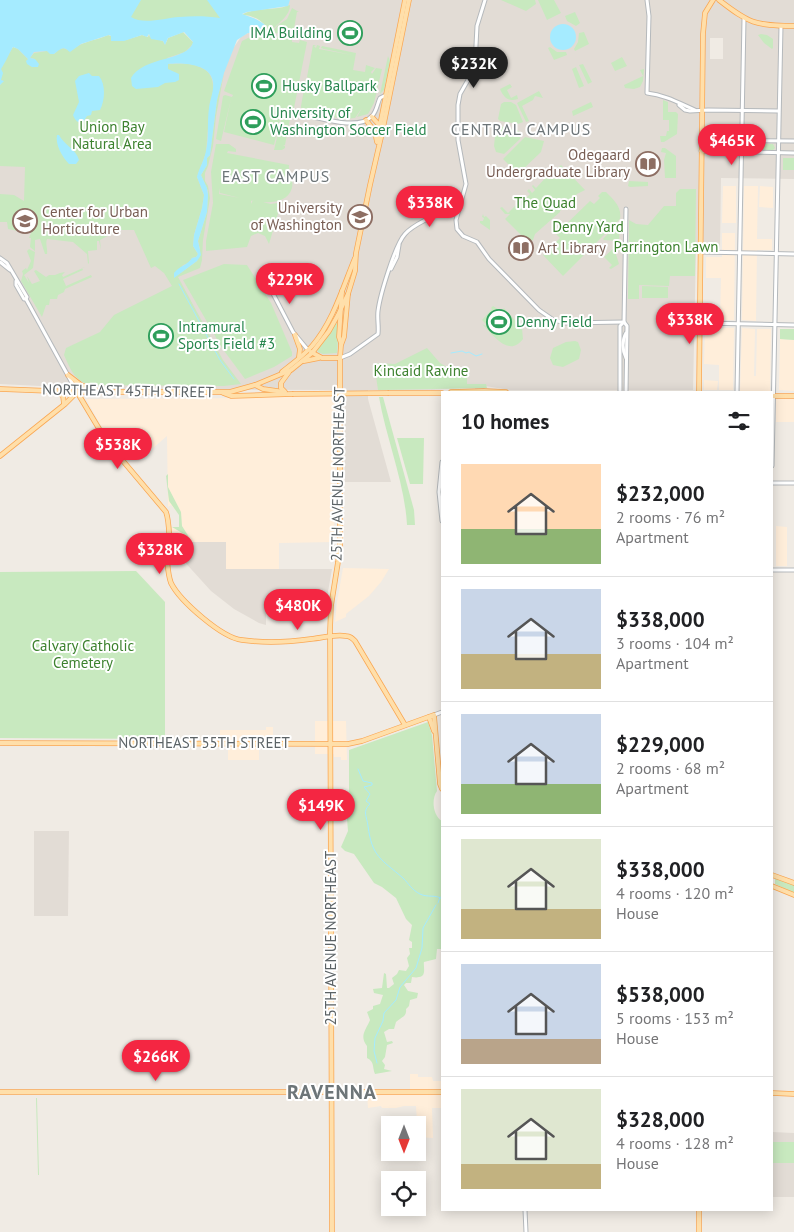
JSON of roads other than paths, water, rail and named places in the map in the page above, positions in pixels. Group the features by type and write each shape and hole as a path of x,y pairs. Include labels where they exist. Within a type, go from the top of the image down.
{"main road":[{"path":"285,392 280,386 281,377 310,351 332,325 348,294 355,271 356,253 378,148 380,125 405,0"},
{"path":"379,142 409,0"},
{"path":"699,391 704,17 712,0"},
{"path":"719,0 744,19 760,24 794,26"},
{"path":"394,55 398,52"},
{"path":"386,96 392,87"},
{"path":"372,117 380,125 382,133"},
{"path":"366,120 375,132 378,148"},
{"path":"310,351 328,322 356,253"},
{"name":"25TH AVENUE NORTHEAST","path":"332,1232 330,636 331,606 339,550 340,325 342,288"},
{"name":"25TH AVENUE NORTHEAST","path":"341,345 344,337 348,294"},
{"path":"332,325 337,322 340,325"},
{"path":"281,377 300,360 300,349 295,335"},
{"path":"310,351 322,358"},
{"path":"300,360 340,358"},
{"path":"68,375 81,385 103,392"},
{"name":"NORTHEAST 45TH STREET","path":"0,389 77,392 221,392 238,390 281,377"},
{"path":"255,385 268,392 292,394 441,393"},
{"path":"55,391 63,396 65,401 63,406"},
{"path":"0,456 63,406 77,392 107,442 165,511 168,521 168,541 170,545 168,558 169,576 174,587 189,604 208,621 236,639 292,640 347,636 355,641 405,726"},
{"path":"221,392 231,396 268,392 292,394"},
{"path":"773,396 794,396"},
{"path":"434,715 441,783"},
{"name":"NORTHEAST 55TH STREET","path":"0,743 330,744 358,742 434,715"},
{"path":"429,717 435,735"},
{"path":"773,876 794,882"},
{"path":"773,886 794,895"},
{"path":"0,1092 441,1092"},
{"path":"773,1093 794,1094"},
{"path":"699,1211 699,1232"}],"street":[{"path":"485,0 477,26 475,65 460,94 458,105 458,140 466,184 456,224 459,232 463,236 477,242 489,259 548,317 564,323 624,322"},
{"path":"647,0 649,9 647,92 667,96 695,110 778,111"},
{"path":"737,391 744,19"},
{"path":"773,396 781,26"},
{"path":"304,115 342,123 366,120 372,117 376,111 380,98 386,96"},
{"path":"701,140 794,141"},
{"path":"701,151 794,153"},
{"path":"340,358 350,354 378,334 379,305 389,273 397,257 398,244 406,232 415,225 444,211 460,208"},
{"path":"626,209 624,322 627,326 623,338 623,351 626,358 626,391"},
{"path":"700,252 794,254"},
{"path":"0,258 7,263 16,281 20,284 27,297 26,299 77,392"},
{"path":"0,262 10,270"},
{"path":"268,284 295,335 310,351"},
{"path":"620,391 620,326 624,322"},
{"path":"699,323 794,325"},
{"path":"620,372 626,372"},
{"path":"441,472 439,492 441,511"},
{"path":"773,483 794,483"},
{"path":"773,570 794,570"},
{"path":"434,715 441,712"},
{"path":"525,1211 526,1232"}],"water":[{"path":"0,0 141,0 131,17 148,21 189,16 220,18 207,0 290,0 288,6 242,14 258,20 266,26 263,32 248,33 237,40 224,73 217,100 210,155 207,158 207,165 201,175 208,195 207,212 198,241 201,255 197,261 174,278 176,271 198,254 193,246 194,235 204,195 197,177 207,146 208,114 213,82 211,76 202,68 181,63 168,64 168,69 179,74 179,80 175,82 165,83 158,87 136,89 132,86 131,78 145,66 183,53 190,48 193,42 184,32 168,38 165,45 163,41 151,39 149,34 147,37 142,35 124,41 111,41 111,36 109,35 81,44 70,52 63,48 54,54 50,54 47,51 34,52 30,58 35,59 39,64 38,67 32,67 27,64 26,61 28,59 18,49 13,47 1,69 3,73 1,80 4,81 0,85"},
{"path":"563,24 572,28 576,37 572,46 563,50 554,46 550,37 554,28"},
{"path":"89,73 92,76 99,76 103,83 103,102 100,110 92,111 91,115 87,116 83,122 78,122 73,115 79,102 75,81 79,76"},
{"path":"57,135 77,156 79,160 76,164 69,164 64,158 58,146"}],"waterway":[{"path":"179,284 220,360 234,379"},
{"path":"451,353 462,351 476,356 482,354"},
{"path":"358,769 363,781 372,783 372,785 364,787 370,794 366,801 370,804 366,809 366,814 375,851 383,861 417,892 441,899"},
{"path":"438,903 440,897"},
{"path":"377,1063 374,1051 375,1038 383,1021 384,1013 396,1000 400,987 416,968 422,948 423,928 436,905"}],"place":[{"name":"IMA Building","path":"350,33"},
{"name":"Husky Ballpark","path":"264,86"},
{"name":"University of Washington Soccer Field","path":"253,122"},
{"name":"Odegaard Undergraduate Library","path":"648,164"},
{"name":"University of Washington","path":"360,217"},
{"name":"Center for Urban Horticulture","path":"25,221"},
{"name":"Art Library","path":"521,248"},
{"name":"Denny Field","path":"499,322"},
{"name":"Intramural Sports Field #3","path":"161,336"}],"district":[{"name":"CENTRAL CAMPUS","path":"521,129"},
{"name":"EAST CAMPUS","path":"276,176"},
{"name":"RAVENNA","path":"332,1092"}],"park label":[{"name":"Union Bay Natural Area","path":"112,136"},
{"name":"The Quad","path":"545,203"},
{"name":"Denny Yard","path":"588,227"},
{"name":"Parrington Lawn","path":"666,247"},
{"name":"Kincaid Ravine","path":"421,371"},
{"name":"Calvary Catholic Cemetery","path":"83,654"}]}
